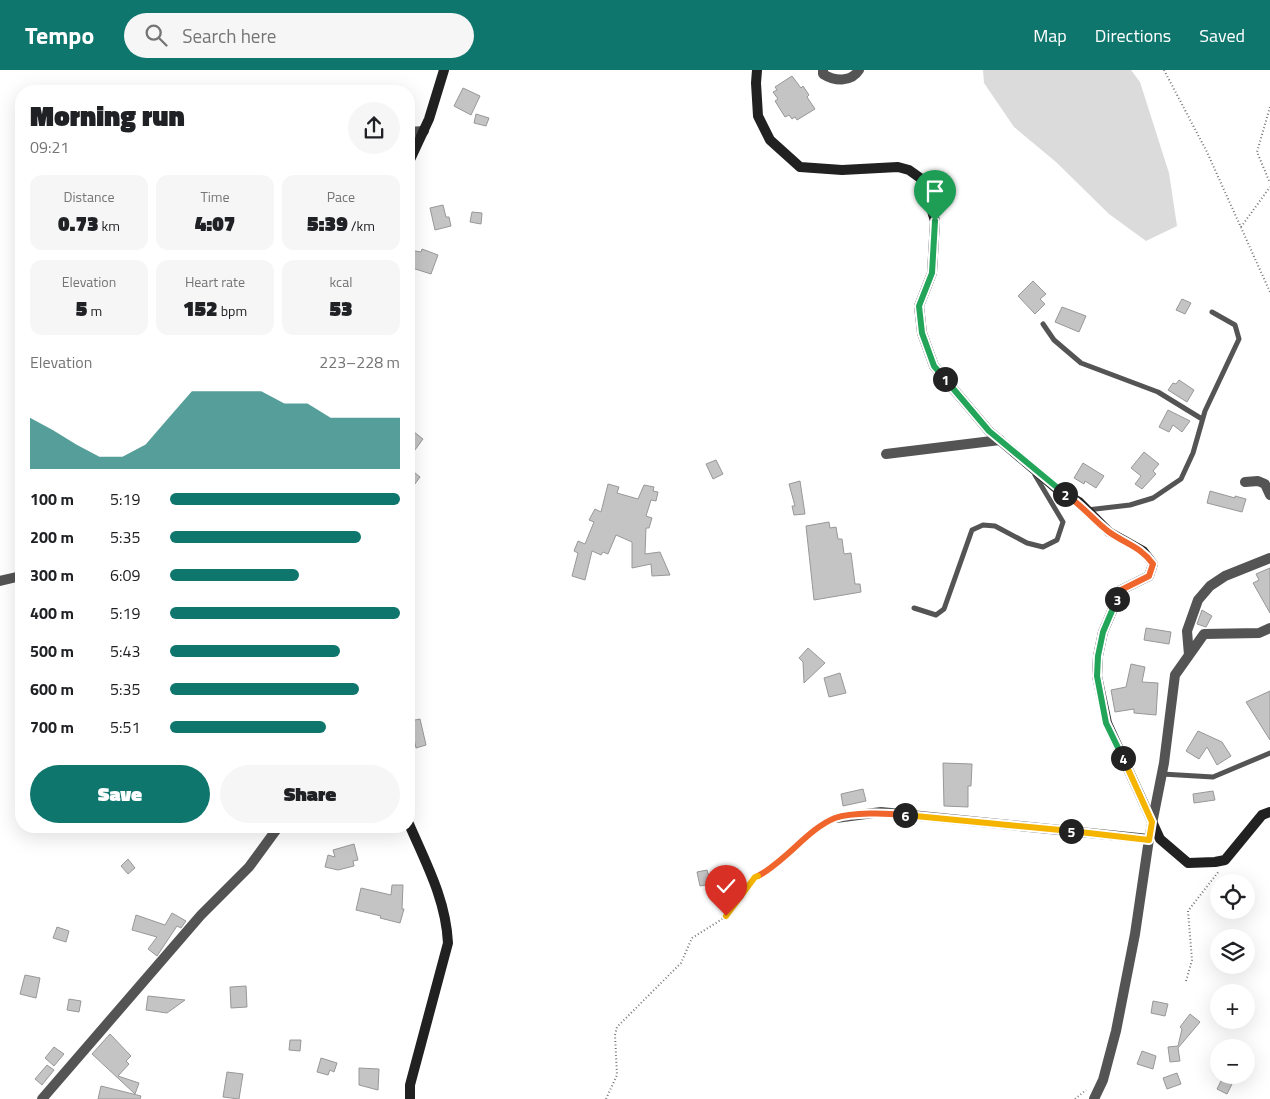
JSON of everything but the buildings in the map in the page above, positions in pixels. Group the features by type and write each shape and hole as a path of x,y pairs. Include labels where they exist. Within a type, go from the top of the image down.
{"street":[{"path":"415,149 424,130 444,70"},
{"path":"757,70 758,116 770,140 800,168 842,170 898,167 909,170 923,180 935,221 932,273 919,306 922,333 934,366 989,431 1056,488 1079,502 1109,532 1143,552 1153,564 1149,576 1121,590 1103,632 1098,656 1097,676 1106,723 1160,839 1188,862 1225,860 1262,815 1270,812"},
{"path":"823,70 824,74 832,79 846,80 857,74 859,70"},
{"path":"415,131 424,130"},
{"path":"886,454 1000,440"},
{"path":"1245,482 1258,481 1265,484 1270,495"},
{"path":"1189,655 1187,631 1198,600 1210,586 1224,576 1270,558"},
{"path":"0,581 15,577"},
{"path":"1094,1099 1103,1080 1116,1030 1135,934 1152,822 1162,774 1175,675 1204,634 1259,633 1270,628"},
{"path":"836,818 881,812 1149,840"},
{"path":"42,1099 201,916 249,867 275,833"},
{"path":"410,1099 410,1085 448,943 447,926 439,892 413,833"}],"lane":[{"path":"1087,510 1130,505 1153,498 1181,479 1193,453 1202,420 1240,339 1235,325 1212,312"},
{"path":"1043,324 1054,340 1081,363 1158,392 1202,420"},
{"path":"914,608 936,615 944,609 972,530 983,524 996,526 1026,543 1043,547 1057,540 1063,522 1028,464"},
{"path":"1162,774 1213,776 1270,753"}],"path":[{"path":"1164,70 1207,152 1270,292"},
{"path":"1270,106 1256,152 1270,183"},
{"path":"1241,226 1270,187"},
{"path":"606,1099 617,1075 615,1035 617,1027 681,963 692,938 726,916 755,877 768,870 807,837 836,818"},
{"path":"1186,981 1192,960 1188,911 1216,878 1225,860"}],"shaded area":[{"path":"983,70 1131,70 1140,82 1169,173 1177,226 1146,241 1109,214 1056,162 1014,127 984,83"}],"route":[{"path":"726,916 755,877 768,870 791,853 807,837 836,818 881,812 1149,840 1152,822 1128,772 1117,743 1106,723 1097,676 1098,656 1103,632 1121,590 1149,576 1153,564 1143,552 1109,532 1079,502 1056,488 989,431 934,366 922,333 919,306 932,273 935,221"}]}
